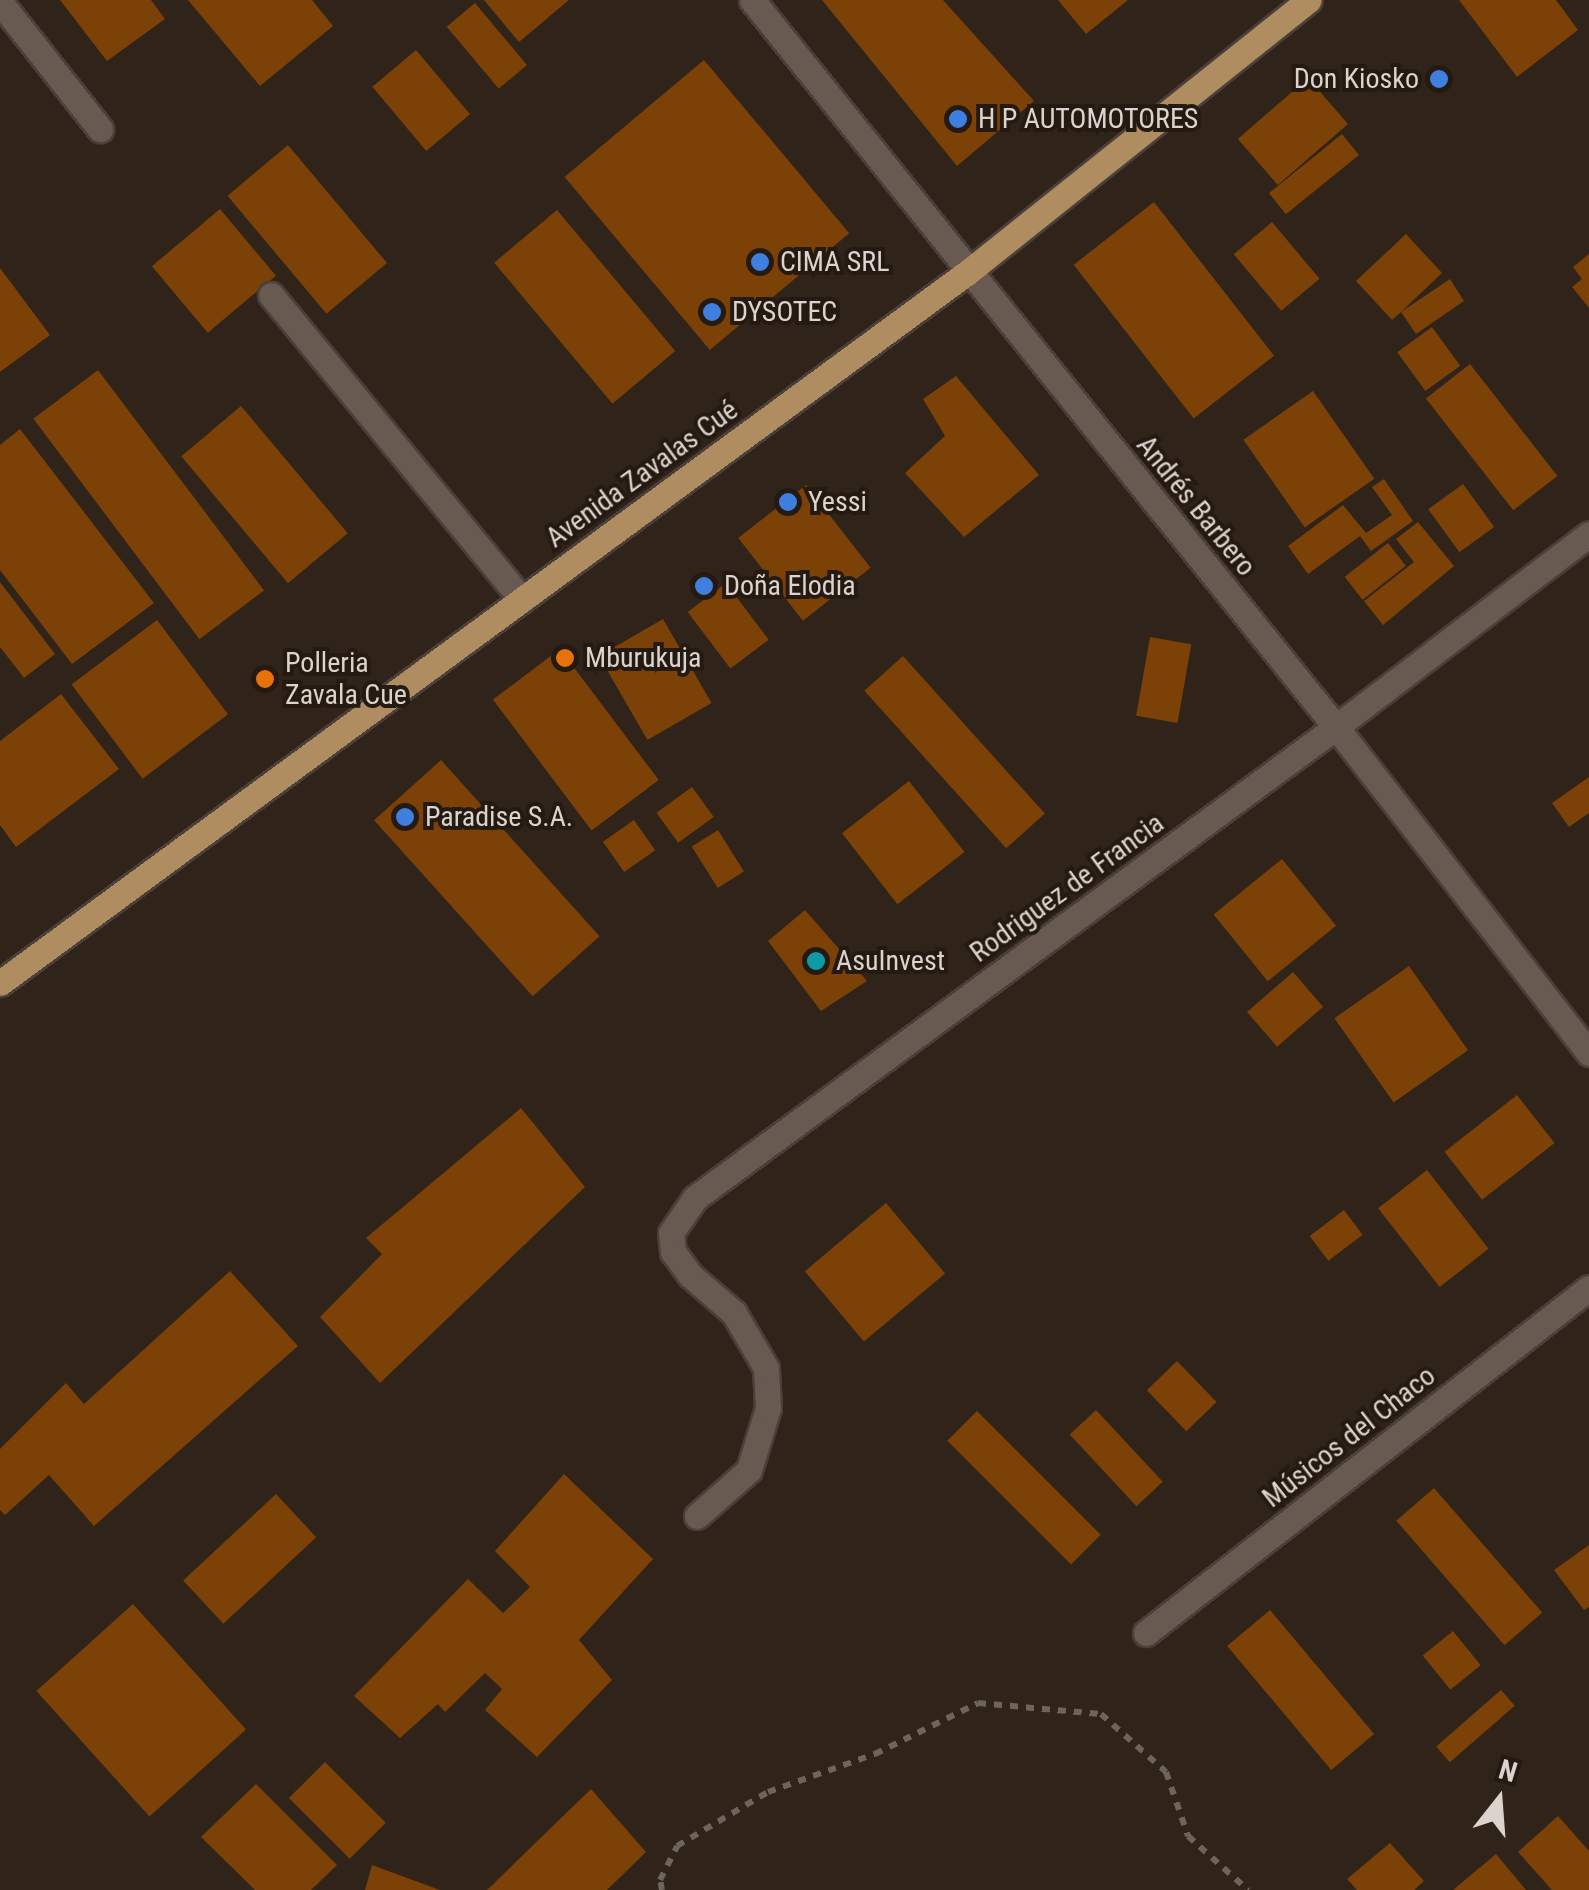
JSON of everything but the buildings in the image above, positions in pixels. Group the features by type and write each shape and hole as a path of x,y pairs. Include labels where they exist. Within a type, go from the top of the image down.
{"main road":[{"name":"Avenida Zavalas Cué","path":"0,983 968,272 1310,0"}],"street":[{"name":"Andrés Barbero","path":"752,0 1336,727 1589,1052"},
{"path":"0,2 100,129"},
{"path":"271,294 522,600"},
{"name":"Rodriguez de Francia","path":"697,1516 749,1470 768,1408 766,1368 734,1313 672,1252 671,1234 678,1218 695,1198 1336,727 1589,534"},
{"name":"Músicos del Chaco","path":"1146,1633 1589,1288"}],"path":[{"path":"662,1890 660,1880 676,1846 768,1792 876,1754 978,1703 1101,1714 1166,1772 1188,1836 1248,1890"}],"place":[{"name":"Don Kiosko","path":"1439,79"},
{"name":"H P AUTOMOTORES","path":"958,119"},
{"name":"CIMA SRL","path":"760,262"},
{"name":"DYSOTEC","path":"712,312"},
{"name":"Yessi","path":"788,502"},
{"name":"Doña Elodia","path":"704,586"},
{"name":"Mburukuja","path":"565,658"},
{"name":"Polleria Zavala Cue","path":"265,679"},
{"name":"Paradise S.A.","path":"405,817"},
{"name":"AsuInvest","path":"816,961"}]}
